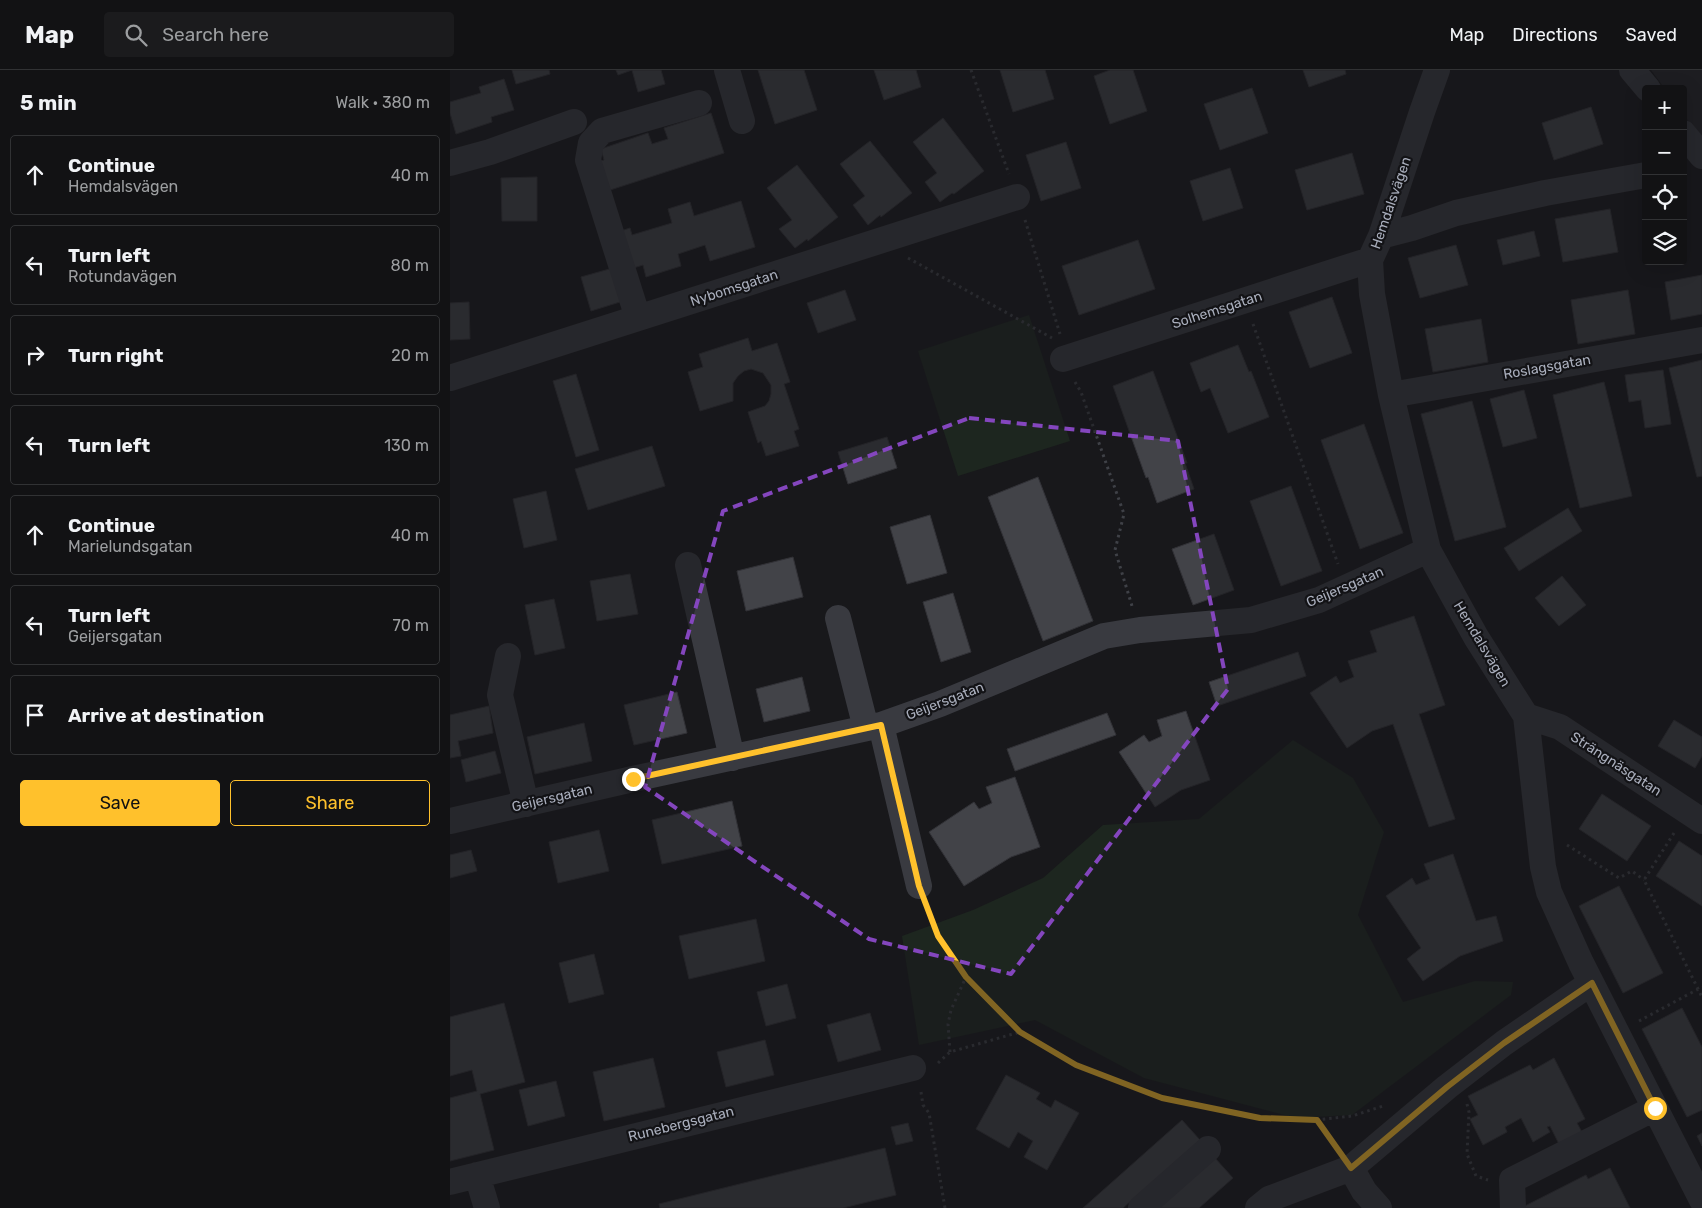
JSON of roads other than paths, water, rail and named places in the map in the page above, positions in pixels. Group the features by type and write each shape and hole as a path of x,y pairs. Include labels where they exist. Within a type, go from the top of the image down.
{"street":[{"path":"727,70 742,122"},
{"name":"Hemdalsvägen","path":"1437,70 1381,236 1370,260 1372,294 1391,395 1428,550 1476,637 1526,716 1542,867 1549,892 1616,1032 1702,1200"},
{"path":"1632,70 1645,85"},
{"path":"638,318 588,160 591,143 602,131 699,103"},
{"path":"450,163 490,152 574,122"},
{"path":"1687,138 1702,156 1687,163"},
{"path":"1381,236 1456,213 1545,193 1642,176"},
{"name":"Nybomsgatan","path":"450,378 897,237 1017,197"},
{"name":"Solhemsgatan","path":"1063,359 1370,260"},
{"name":"Roslagsgatan","path":"1391,395 1702,340"},
{"name":"Geijersgatan","path":"450,821 874,727 940,704 1104,636 1140,630 1252,620 1319,600 1428,550"},
{"path":"688,565 732,758"},
{"path":"838,618 874,727 919,886"},
{"path":"508,656 500,695 526,804"},
{"name":"Strängnäsgatan","path":"1526,716 1560,727 1695,816"},
{"path":"1258,1208 1269,1198 1351,1168 1460,1077 1504,1043 1592,983"},
{"name":"Runebergsgatan","path":"450,1182 917,1077"},
{"path":"1513,1208 1512,1180 1655,1108"},
{"path":"1141,1208 1208,1149"},
{"path":"1351,1168 1364,1191 1379,1208"},
{"path":"477,1175 487,1208"}]}
